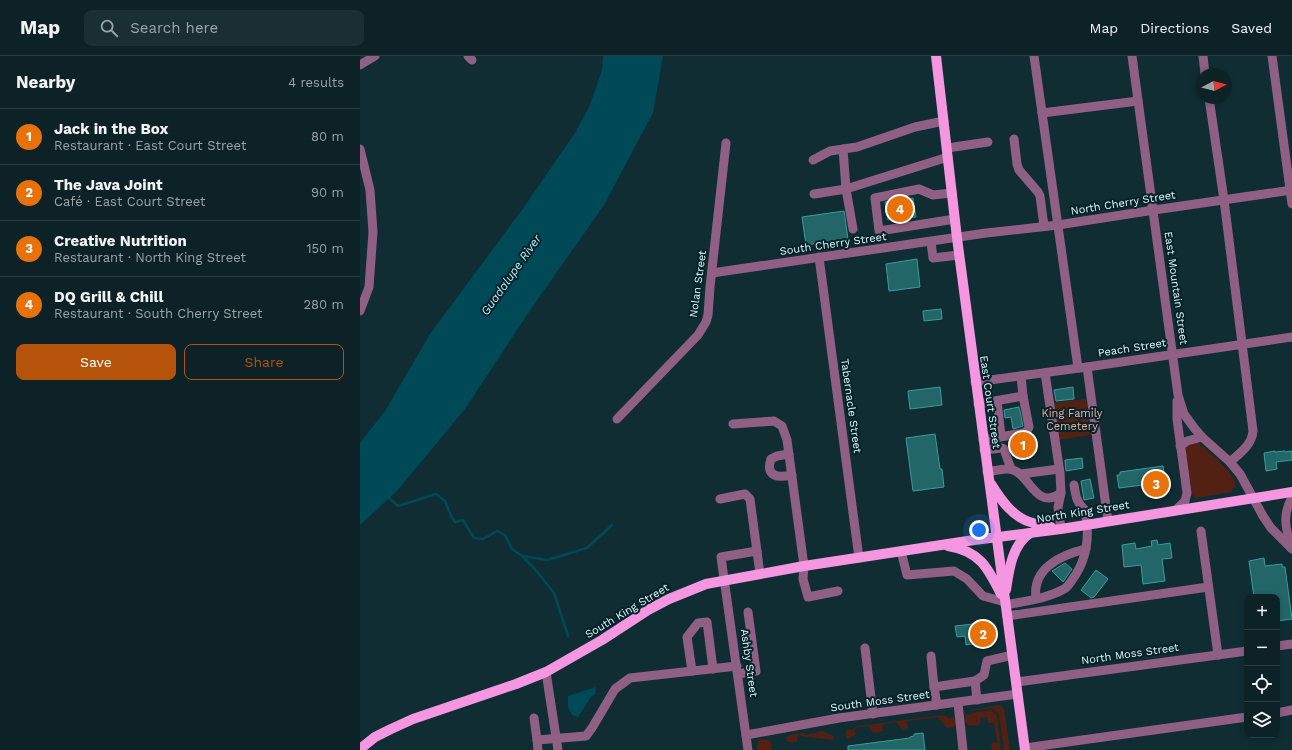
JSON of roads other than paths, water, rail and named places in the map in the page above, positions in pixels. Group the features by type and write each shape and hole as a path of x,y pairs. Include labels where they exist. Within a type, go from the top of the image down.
{"main road":[{"name":"East Court Street","path":"936,56 975,382 1025,749"},
{"path":"988,476 1002,501 1017,516 1033,523 1061,529"},
{"name":"North King Street","path":"996,537 1061,529 1177,509 1292,492"},
{"path":"1005,603 1009,569 1013,556 1020,542 1030,532"},
{"name":"South King Street","path":"361,748 375,737 391,729 546,672 602,640 648,610 669,599 706,584 804,566 996,537"},
{"path":"941,545 964,550 977,557 983,563 1005,603"}],"street":[{"path":"360,65 375,56"},
{"path":"1034,56 1078,368"},
{"name":"East Mountain Street","path":"1132,56 1178,395 1184,414 1202,438 1230,462 1240,474 1271,528 1292,547"},
{"path":"1203,56 1204,68"},
{"path":"1272,56 1292,204"},
{"path":"1042,113 1138,100"},
{"path":"1210,104 1224,200 1253,431 1249,444 1230,462"},
{"path":"813,160 830,151 857,147 915,127 944,121"},
{"path":"1014,139 1019,170 1040,196 1044,226"},
{"path":"814,194 846,189 947,152 988,142"},
{"name":"Nolan Street","path":"617,419 677,358 698,335 706,322 726,143"},
{"path":"360,149 370,190 373,232 369,287 360,311"},
{"path":"843,149 846,189 853,229"},
{"path":"952,193 933,195 919,189 874,198 879,231 955,219"},
{"name":"North Cherry Street","path":"957,238 1058,225 1291,190"},
{"name":"South Cherry Street","path":"712,273 957,238"},
{"path":"931,242 933,258 959,255"},
{"name":"Tabernacle Street","path":"819,257 859,558"},
{"name":"Peach Street","path":"975,382 1087,367 1292,336"},
{"path":"1087,367 1108,521"},
{"path":"1045,373 1059,468 1061,493 1058,507 1061,529"},
{"path":"983,440 1027,431 1029,427 1021,376"},
{"path":"1177,509 1185,501 1187,493 1177,419 1178,395"},
{"path":"978,404 1023,396"},
{"path":"997,401 1001,436"},
{"path":"733,424 774,421 782,426 787,440 804,566 803,579 808,597 838,591"},
{"path":"1180,446 1187,441 1202,438"},
{"path":"984,450 1004,449 1011,469"},
{"path":"789,454 777,456 771,459 769,464 770,471 774,476 782,477 792,475"},
{"path":"1021,474 1059,468"},
{"path":"988,476 1011,469 1021,474 1034,490 1047,498 1054,498 1061,493"},
{"path":"901,552 907,575 954,571 966,579 983,596 1005,603 1049,596 1066,588 1079,571 1084,558 1088,524 1085,510 1079,505 1074,485"},
{"path":"720,499 745,494 750,498 760,574"},
{"path":"1292,498 1285,512 1285,520 1286,530 1292,547"},
{"path":"1201,531 1218,654"},
{"path":"1036,598 1035,591 1038,579 1043,572 1056,560 1070,553 1086,549"},
{"name":"Ashby Street","path":"748,750 722,557 757,551"},
{"path":"1007,616 1208,587"},
{"path":"536,740 586,736 615,689 630,678 713,669 756,671 748,612"},
{"path":"692,671 687,638 698,623 707,622 713,669"},
{"path":"1280,646 1292,644"},
{"path":"864,648 873,714"},
{"name":"North Moss Street","path":"1016,682 1244,650"},
{"path":"934,687 975,681 984,675 987,661 1013,655"},
{"path":"931,656 937,705"},
{"path":"546,672 558,750"},
{"path":"975,681 977,700"},
{"name":"South Moss Street","path":"746,735 839,718 1018,694"},
{"path":"958,703 964,750"},
{"path":"1280,712 1292,710"},
{"path":"1025,749 1244,717"},
{"path":"534,718 538,750"}],"water":[{"name":"Guadalupe River","path":"603,56 663,56 653,113 604,205 533,306 465,409 397,491 360,525 360,443 385,411 430,334 524,207 575,133 589,107 602,70"},
{"path":"596,687 595,694 591,697 578,717 572,715 568,707 568,696"}],"waterway":[{"path":"388,497 398,506 436,494 445,501 455,522 463,520 474,538 483,539 497,531 505,535 512,549 522,556 534,568 554,593 568,636"},
{"path":"523,556 547,560 587,548 612,525"}],"place":[{"name":"DQ Grill & Chill","path":"900,209"},
{"name":"Jack in the Box","path":"1023,445"},
{"name":"Creative Nutrition","path":"1156,484"},
{"name":"The Java Joint","path":"983,634"}],"park label":[{"name":"King Family Cemetery","path":"1072,419"}]}
